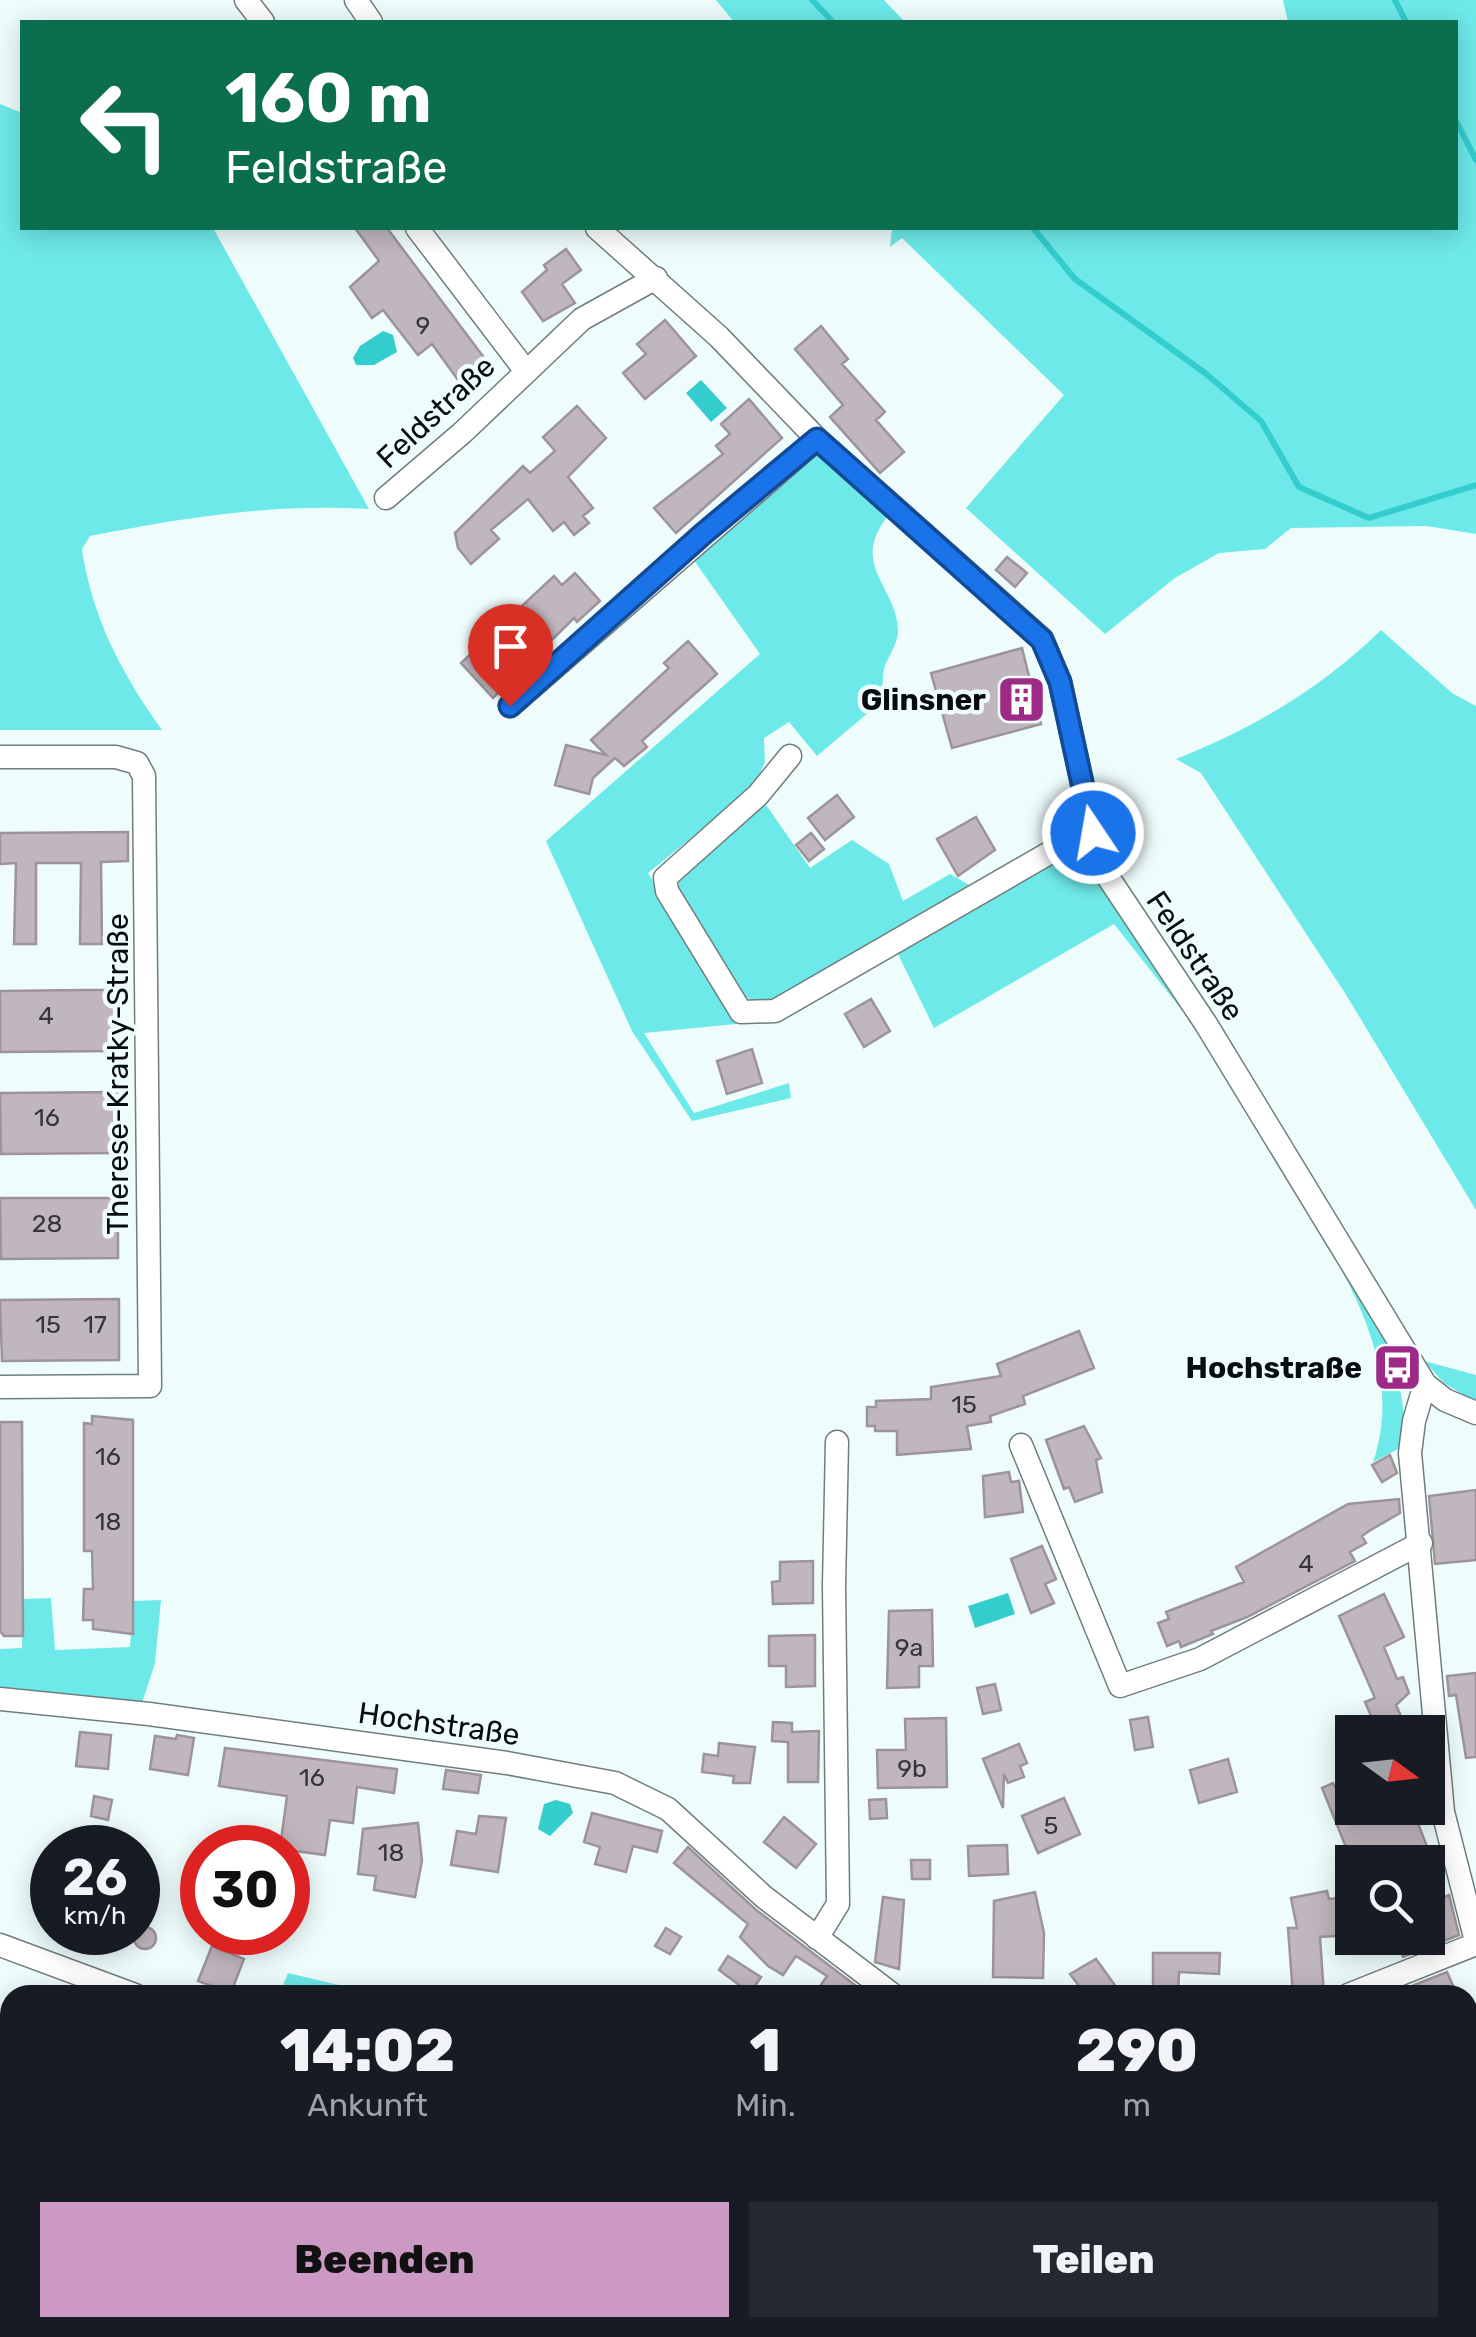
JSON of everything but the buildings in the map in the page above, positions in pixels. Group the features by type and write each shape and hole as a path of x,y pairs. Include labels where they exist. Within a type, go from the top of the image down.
{"street":[{"path":"246,0 261,20"},
{"name":"Feldstraße","path":"420,230 526,370"},
{"name":"Feldstraße","path":"599,230 656,278 817,439 1042,640 1060,682 1093,833 1122,903 1206,1024 1426,1384 1445,1400 1476,1413"},
{"name":"Feldstraße","path":"386,498 462,433 582,319 656,278"},
{"path":"510,706 703,534 817,439"},
{"path":"790,756 758,795 664,878 667,890 740,1012 775,1010 1077,837 1093,833"},
{"name":"Therese-Kratky-Straße","path":"0,757 116,757 137,763 148,798 150,1386 0,1387"},
{"path":"1372,1985 1476,1942 1443,1812 1410,1453 1414,1421 1426,1384"},
{"path":"817,1938 838,1904 834,1586 837,1442"},
{"path":"1022,1444 1120,1686 1200,1660 1421,1543"},
{"name":"Hochstraße","path":"0,1699 488,1760 615,1783 668,1809 764,1897 880,1985"},
{"path":"0,1945 108,1985"}],"shaded area":[{"path":"716,0 884,0 903,20 732,20"},
{"path":"1283,0 1476,0 1476,534 1427,526 1291,528 1265,549 1219,553 1175,578 1105,634 966,508 1064,395 902,238 890,247 892,230 1458,230 1458,20 1288,20"},
{"path":"0,104 20,112 20,230 214,230 369,509 299,508 229,514 90,536 82,549 101,622 134,688 162,730 0,730"},
{"path":"383,331 393,335 397,352 374,365 356,365 353,358 360,346"},
{"path":"701,380 727,408 711,422 686,393"},
{"path":"804,458 828,459 888,516 877,533 874,563 891,602 898,633 884,669 882,701 817,756 789,722 764,738 765,762 753,788 648,873 736,1024 644,1033 694,1113 789,1083 791,1098 692,1121 632,1031 546,841 760,654 691,556"},
{"path":"1381,630 1452,693 1476,706 1476,1210 1345,993 1201,773 1176,759 1285,705 1335,670"},
{"path":"764,802 810,868 852,840 889,864 903,901 950,874 969,885 784,997 762,1003 740,996 678,890 680,870"},
{"path":"1086,843 1126,926 1196,1028 1114,924 934,1028 898,954"},
{"path":"1271,1154 1362,1292 1395,1367 1403,1406 1404,1446 1373,1462 1382,1421 1381,1380 1372,1339 1337,1262"},
{"path":"1424,1361 1476,1375 1476,1402 1444,1383"},
{"path":"1008,1593 1015,1614 975,1628 968,1606"},
{"path":"51,1598 55,1650 130,1647 133,1601 161,1600 155,1663 142,1703 0,1691 0,1649 22,1648 23,1599"},
{"path":"556,1800 570,1804 573,1813 550,1836 538,1829 544,1804"},
{"path":"288,1973 339,1985 283,1985"}],"waterway":[{"path":"812,0 831,20"},
{"path":"1395,0 1405,20"},
{"path":"1458,125 1476,160"},
{"path":"1035,230 1075,279 1205,373 1261,421 1299,487 1369,518 1476,485"}],"place":[{"name":"Glinsner","path":"1021,700"},
{"name":"Hochstraße","path":"1397,1368"}],"route":[{"path":"510,706 703,534 817,439 1030,625 1042,640 1053,658 1060,682 1093,833"}]}
